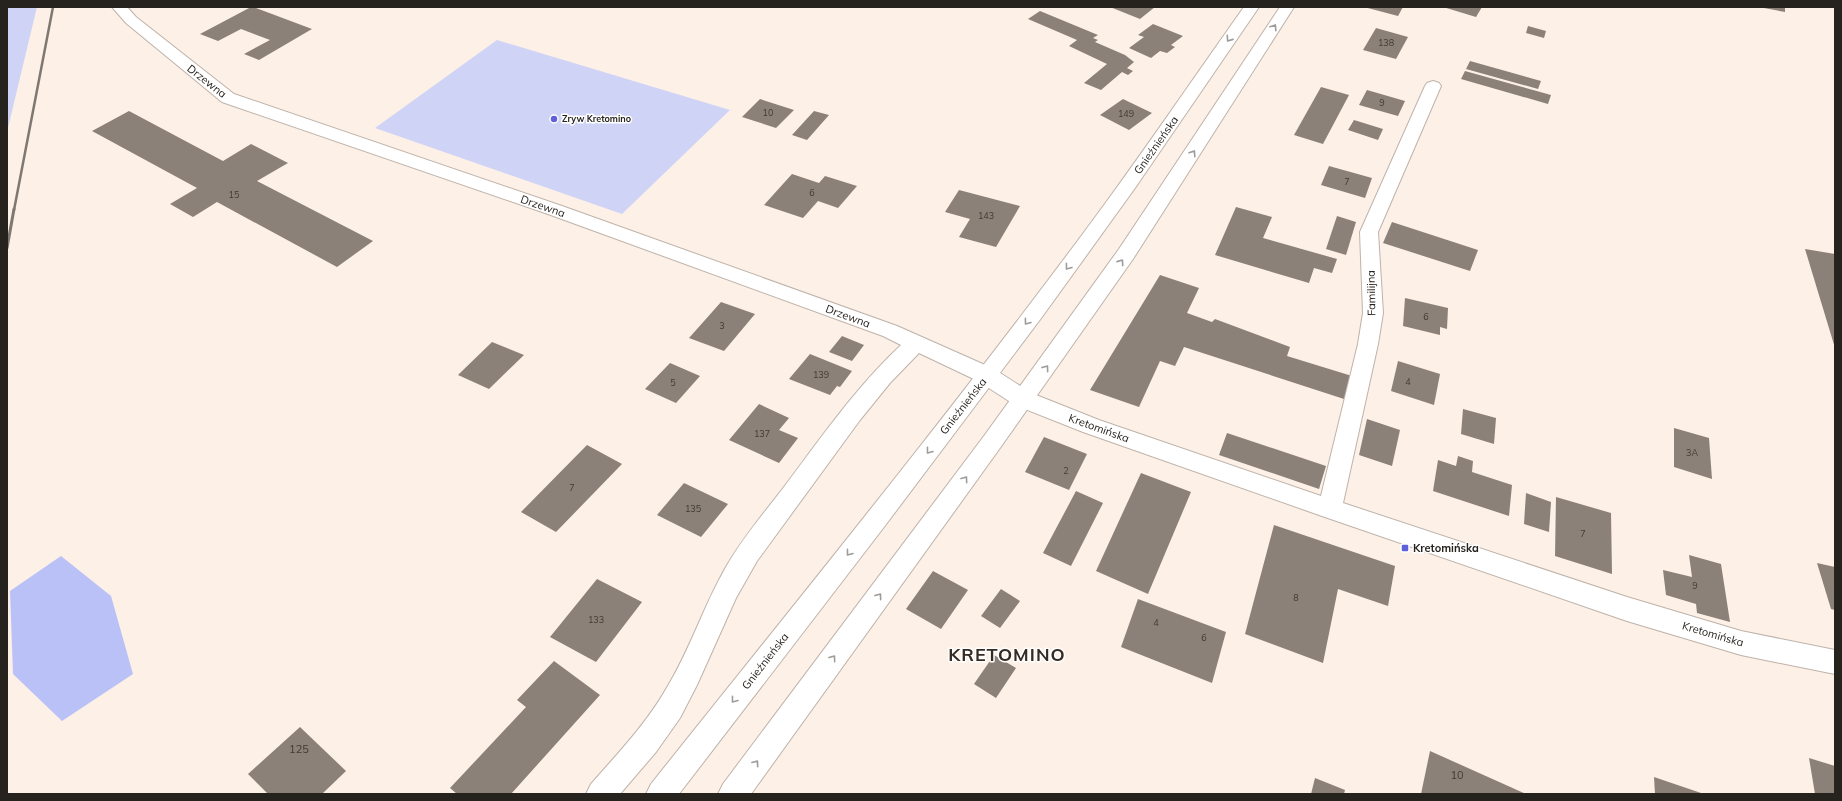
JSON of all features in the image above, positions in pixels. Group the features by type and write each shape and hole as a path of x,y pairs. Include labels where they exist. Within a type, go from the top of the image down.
{"street":[{"name":"Drzewna","path":"119,7 131,20 228,98 562,213 890,331 915,344 986,375"},
{"name":"Gnieźnieńska","path":"661,794 986,375 1116,202 1252,7"},
{"path":"733,794 1023,399 1126,254 1287,7"},
{"name":"Familijna","path":"1330,509 1368,344 1373,313 1369,232 1433,86"},
{"path":"601,794 643,745 670,709 694,664 728,589 744,559 854,412 888,371 915,344"},
{"name":"Kretomińska","path":"986,375 1023,399 1091,426 1466,556 1702,632 1760,647 1835,662"}],"shaded area":[{"path":"7,7 37,7 7,132"},
{"name":"Zryw Kretomino","path":"497,40 730,110 622,214 375,128"},
{"path":"61,556 111,596 133,674 62,721 13,674 10,591"}],"building":[{"path":"251,7 312,29 259,60 244,54 270,40 241,29 218,41 200,34"},
{"path":"1110,7 1155,7 1140,19"},
{"path":"1364,7 1403,7 1398,16"},
{"path":"1443,7 1482,7 1476,17"},
{"path":"1785,7 1785,12 1764,8"},
{"path":"1040,11 1098,35 1093,38 1098,40 1095,42 1125,55 1134,62 1127,68 1133,71 1128,75 1122,72 1101,90 1084,83 1107,64 1069,46 1077,40 1028,19"},
{"path":"1153,24 1183,36 1171,45 1175,47 1167,53 1160,51 1151,58 1129,48 1144,37 1138,35"},
{"path":"1528,26 1546,31 1544,38 1526,33"},
{"path":"1376,28 1408,37 1396,59 1363,50"},
{"path":"1470,61 1541,81 1538,89 1466,69"},
{"path":"1465,71 1551,95 1548,104 1461,79"},
{"path":"1321,87 1349,95 1323,144 1294,135"},
{"path":"1367,90 1405,101 1398,116 1359,105"},
{"path":"760,99 794,110 776,128 742,117"},
{"path":"1123,99 1152,113 1129,130 1100,115"},
{"path":"129,111 223,161 251,144 288,163 257,181 373,241 337,267 217,202 193,217 170,204 197,188 92,131"},
{"path":"814,111 829,115 807,140 792,135"},
{"path":"1354,120 1383,129 1378,140 1348,130"},
{"path":"1329,166 1372,178 1365,198 1321,185"},
{"path":"792,174 819,183 825,176 857,186 838,208 818,201 803,218 764,205"},
{"path":"959,190 1020,206 996,247 959,237 970,219 945,212"},
{"path":"1236,207 1272,217 1263,238 1337,259 1332,273 1314,268 1309,283 1215,255"},
{"path":"1337,216 1356,222 1346,255 1326,249"},
{"path":"1392,222 1478,250 1470,271 1383,243"},
{"path":"1805,249 1835,254 1835,348"},
{"path":"1160,275 1199,288 1187,313 1212,322 1215,319 1290,347 1287,356 1352,376 1344,399 1184,347 1175,366 1160,361 1139,407 1090,390"},
{"path":"1405,298 1448,308 1447,329 1440,327 1440,335 1403,326"},
{"path":"721,302 755,314 724,351 689,338"},
{"path":"842,336 864,345 852,361 829,352"},
{"path":"492,342 524,355 489,389 458,375"},
{"path":"810,354 852,371 840,387 837,386 830,395 789,379"},
{"path":"1398,361 1440,374 1434,405 1391,391"},
{"path":"670,363 700,376 676,403 645,389"},
{"path":"759,404 789,418 779,430 798,438 779,463 729,440"},
{"path":"1463,409 1496,418 1494,444 1461,434"},
{"path":"1367,419 1400,430 1392,466 1359,455"},
{"path":"1674,428 1709,438 1712,479 1674,467"},
{"path":"1227,433 1326,466 1319,489 1219,455"},
{"path":"1044,437 1087,454 1069,490 1025,472"},
{"path":"587,445 622,464 556,532 521,512"},
{"path":"1458,456 1473,461 1472,472 1512,485 1509,516 1433,491 1438,460 1456,466"},
{"path":"1141,473 1191,492 1148,594 1096,571"},
{"path":"684,483 728,504 701,537 657,515"},
{"path":"1076,491 1103,503 1071,566 1043,553"},
{"path":"1526,493 1551,502 1549,532 1524,524"},
{"path":"1556,497 1611,513 1612,574 1555,556"},
{"path":"1274,525 1395,566 1388,606 1338,589 1323,663 1245,634"},
{"path":"1689,555 1721,564 1730,622 1697,613 1696,604 1666,595 1663,570 1692,577"},
{"path":"1817,563 1835,567 1835,610 1831,609"},
{"path":"933,571 968,590 941,629 906,609"},
{"path":"597,579 642,602 596,662 550,637"},
{"path":"1001,589 1020,601 1000,628 981,616"},
{"path":"1138,599 1226,632 1212,683 1121,647"},
{"path":"994,655 1016,668 996,698 974,684"},
{"path":"554,661 600,695 511,794 457,794 450,788 526,707 517,700"},
{"path":"300,727 346,771 322,794 268,794 248,774"},
{"path":"1430,751 1526,794 1421,794"},
{"path":"1809,758 1835,766 1835,794 1815,794"},
{"path":"1654,777 1704,794 1655,794"},
{"path":"1315,778 1345,790 1344,794 1311,794"}],"railway":[{"path":"14,210 53,7"},
{"path":"7,248 14,209"}],"place":[{"name":"Zryw Kretomino","path":"554,119"},
{"name":"Kretomińska","path":"1405,548"}],"district":[{"name":"KRETOMINO","path":"1007,655"}]}
